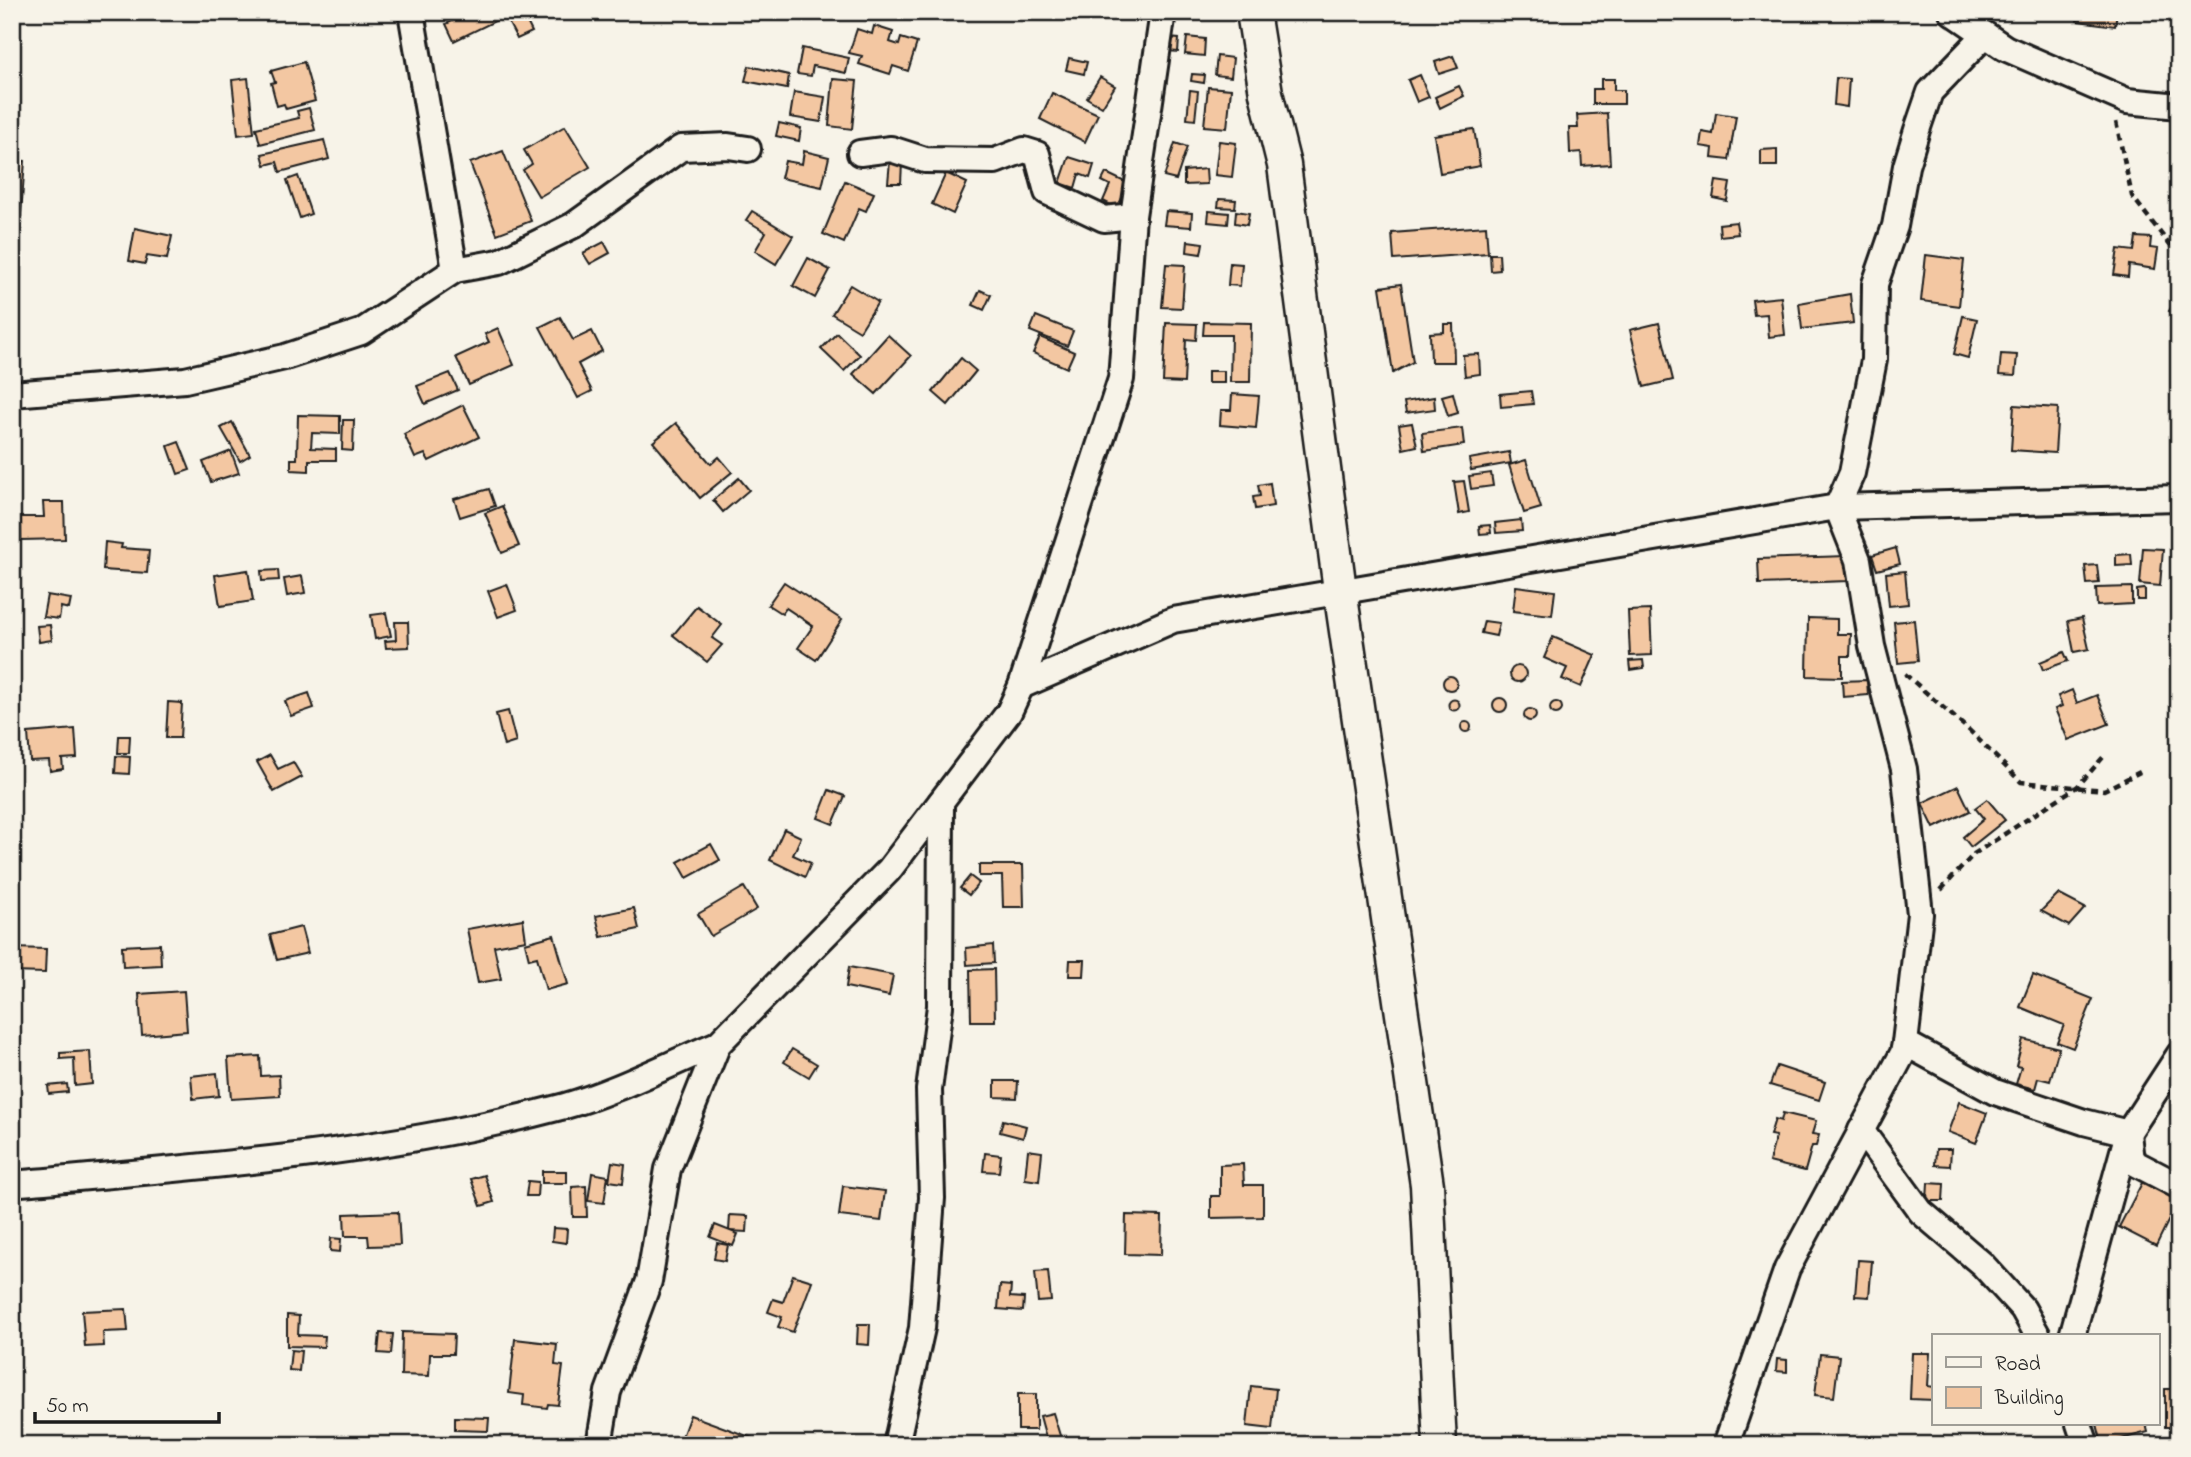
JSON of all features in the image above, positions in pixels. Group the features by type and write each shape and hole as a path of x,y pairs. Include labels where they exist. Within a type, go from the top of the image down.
{"street":[{"path":"411,12 456,270"},
{"path":"599,1445 608,1392 649,1281 668,1169 718,1044 889,870 1009,712 1021,686 1121,379 1133,216 1163,12"},
{"path":"1253,12 1266,93 1284,165 1340,590 1427,1185 1440,1445"},
{"path":"1952,12 2005,48 2110,94 2127,101 2179,106"},
{"path":"1726,1445 1787,1269 1903,1053 1905,1043 1920,914 1904,769 1872,646 1858,560 1837,507 1852,473 1874,360 1875,284 1895,226 1906,166 1917,130 1930,92 1984,35"},
{"path":"12,394 186,380 285,357 361,332 456,270 499,262 574,225 681,149 728,146 748,149"},
{"path":"860,153 891,149 925,160 995,161 1024,150 1037,154 1047,192 1104,219 1133,216"},
{"path":"1021,686 1173,620 1837,507 2179,498"},
{"path":"896,1445 922,1328 932,1198 929,1090 940,1006 941,802"},
{"path":"1905,1043 1995,1092 2084,1122 2128,1133"},
{"path":"12,1184 158,1171 402,1142 568,1105 718,1044"},
{"path":"2073,1334 2128,1133 2179,1055"},
{"path":"1861,1130 1922,1212 1982,1264 2023,1309 2037,1334"},
{"path":"2128,1133 2130,1161 2179,1186"},
{"path":"2080,1426 2086,1445"}],"path":[{"path":"2110,94 2132,197 2179,257"},
{"path":"1872,646 1970,731 2021,782 2104,790 2140,772"},
{"path":"1920,914 1974,854 2078,786 2105,755"}],"building":[{"path":"470,12 522,12 532,32 517,39 505,16 454,41 446,24"},
{"path":"737,12 769,12 768,18"},
{"path":"2078,12 2117,12 2115,26 2077,21"},
{"path":"874,26 893,32 890,42 899,45 901,38 917,43 908,71 893,66 890,74 859,64 862,56 849,53 857,29 872,34"},
{"path":"1187,37 1205,39 1204,56 1185,54"},
{"path":"1169,38 1179,39 1178,52 1168,51"},
{"path":"802,48 849,58 846,73 813,66 811,76 797,74"},
{"path":"1217,56 1233,58 1231,77 1215,75"},
{"path":"1453,56 1458,68 1439,74 1435,62"},
{"path":"1069,58 1087,62 1084,74 1066,70"},
{"path":"304,62 315,101 286,109 284,104 277,106 271,71"},
{"path":"749,66 789,75 787,89 745,81"},
{"path":"1192,74 1205,75 1204,83 1191,81"},
{"path":"1420,75 1429,97 1417,102 1408,80"},
{"path":"1100,77 1115,86 1102,107 1087,98"},
{"path":"248,78 254,133 238,135 232,80"},
{"path":"1836,78 1849,79 1847,107 1834,105"},
{"path":"833,79 857,81 852,129 829,126"},
{"path":"1601,79 1614,79 1614,90 1624,90 1624,104 1593,104 1593,89 1601,89"},
{"path":"1459,86 1464,96 1440,108 1435,97"},
{"path":"1208,87 1231,89 1227,128 1204,126"},
{"path":"1190,90 1198,91 1195,120 1187,119"},
{"path":"794,92 825,97 821,122 790,117"},
{"path":"1052,93 1098,114 1085,142 1040,119"},
{"path":"309,108 315,130 260,144 256,128 299,118 297,111"},
{"path":"1607,113 1610,164 1582,166 1581,152 1570,153 1569,128 1578,128 1577,115"},
{"path":"1716,113 1736,116 1729,160 1712,158 1713,148 1700,146 1702,132 1713,134"},
{"path":"779,123 801,128 799,141 776,136"},
{"path":"565,126 590,167 539,197 523,170 532,164 524,150"},
{"path":"1474,129 1480,166 1440,173 1434,135"},
{"path":"324,140 329,159 280,172 277,162 265,165 262,154"},
{"path":"1219,141 1236,143 1232,177 1215,175"},
{"path":"1175,143 1187,147 1176,180 1164,177"},
{"path":"1777,149 1777,166 1761,166 1761,150"},
{"path":"503,151 531,221 497,234 470,163"},
{"path":"804,151 829,157 822,187 781,178 785,161 802,164"},
{"path":"1069,157 1094,165 1090,178 1079,174 1075,188 1060,183"},
{"path":"12,160 25,161 20,227 12,226"},
{"path":"890,161 902,162 901,183 888,183"},
{"path":"1206,169 1207,184 1184,185 1184,171"},
{"path":"946,173 967,183 953,214 932,204"},
{"path":"1106,173 1129,184 1117,208 1103,201 1110,185 1102,181"},
{"path":"298,176 311,214 300,218 287,180"},
{"path":"845,181 874,193 866,211 859,208 844,243 823,234"},
{"path":"1716,181 1730,183 1727,201 1713,198"},
{"path":"1219,199 1236,200 1235,208 1218,207"},
{"path":"752,211 793,236 776,264 755,251 766,232 746,220"},
{"path":"1166,211 1192,213 1191,227 1164,225"},
{"path":"1209,211 1229,213 1228,224 1208,222"},
{"path":"1236,211 1249,213 1247,225 1235,223"},
{"path":"1736,222 1738,234 1720,236 1719,224"},
{"path":"1486,226 1488,253 1394,260 1392,233"},
{"path":"135,228 172,236 167,259 147,256 145,264 129,261"},
{"path":"2136,237 2151,238 2150,248 2158,249 2155,269 2129,265 2128,277 2114,275 2118,249 2134,251"},
{"path":"1188,241 1203,243 1201,254 1187,252"},
{"path":"604,242 610,253 590,264 583,253"},
{"path":"1490,254 1499,254 1500,270 1491,271"},
{"path":"1926,255 1964,260 1959,306 1921,301"},
{"path":"808,258 830,270 815,298 793,286"},
{"path":"1230,263 1242,264 1240,286 1228,285"},
{"path":"1166,264 1185,265 1182,308 1162,307"},
{"path":"1401,284 1413,362 1393,373 1380,287"},
{"path":"850,285 878,302 860,331 832,314"},
{"path":"980,290 991,295 984,310 973,305"},
{"path":"1850,294 1853,323 1802,329 1799,303"},
{"path":"2179,296 2179,326 2173,322 2177,316 2169,311"},
{"path":"1781,297 1785,335 1769,337 1767,314 1754,315 1752,300"},
{"path":"1036,316 1073,331 1067,346 1030,331"},
{"path":"1963,316 1977,319 1968,358 1954,354"},
{"path":"560,317 573,340 592,331 602,351 578,364 592,391 578,398 540,327"},
{"path":"1204,322 1251,323 1250,382 1230,382 1231,335 1203,335"},
{"path":"1166,323 1197,324 1196,340 1186,339 1184,383 1163,382"},
{"path":"1659,323 1673,380 1644,387 1630,330"},
{"path":"1444,324 1453,324 1454,362 1431,362 1430,333 1444,332"},
{"path":"498,328 514,365 469,385 456,357 489,342 485,334"},
{"path":"837,333 860,355 844,371 821,349"},
{"path":"888,335 911,356 876,394 853,374"},
{"path":"1040,337 1074,352 1067,368 1033,353"},
{"path":"1479,354 1480,374 1465,376 1463,355"},
{"path":"2001,354 2017,355 2015,376 1999,375"},
{"path":"961,358 976,371 948,405 933,392"},
{"path":"1208,371 1224,371 1224,383 1208,383"},
{"path":"450,373 458,390 425,404 417,386"},
{"path":"1531,391 1533,404 1501,407 1500,394"},
{"path":"1453,393 1458,413 1448,416 1442,396"},
{"path":"1232,394 1259,396 1256,428 1220,425 1221,410 1231,410"},
{"path":"1434,397 1435,409 1406,413 1404,402"},
{"path":"463,405 479,437 429,461 425,454 415,458 404,434"},
{"path":"2014,405 2058,408 2055,453 2011,450"},
{"path":"298,415 340,416 340,434 312,433 311,448 336,449 336,460 309,460 309,471 291,470 291,459 297,459"},
{"path":"343,420 354,420 353,451 342,450"},
{"path":"232,422 250,455 240,461 221,428"},
{"path":"676,423 711,464 719,457 732,472 700,498 653,442"},
{"path":"1412,423 1417,446 1403,449 1399,425"},
{"path":"1462,428 1464,445 1424,451 1422,433"},
{"path":"179,442 190,470 178,474 168,446"},
{"path":"231,451 239,473 211,482 203,462"},
{"path":"1509,452 1511,463 1471,470 1469,459"},
{"path":"1526,460 1541,508 1524,513 1509,465"},
{"path":"1491,473 1493,486 1471,489 1469,476"},
{"path":"739,478 749,490 723,512 713,500"},
{"path":"1464,481 1469,512 1459,514 1454,482"},
{"path":"1270,483 1273,506 1255,509 1253,497 1260,496 1258,485"},
{"path":"489,489 495,506 460,517 454,499"},
{"path":"43,502 64,502 65,539 21,540 20,517 44,517"},
{"path":"502,506 519,546 502,553 485,513"},
{"path":"1521,520 1522,531 1496,533 1495,523"},
{"path":"1490,525 1491,533 1480,534 1479,526"},
{"path":"105,542 122,544 121,548 149,550 147,573 103,570"},
{"path":"1896,548 1900,564 1877,570 1872,555"},
{"path":"2143,548 2163,549 2160,586 2140,584"},
{"path":"2131,554 2132,565 2116,566 2116,555"},
{"path":"1847,556 1848,581 1759,584 1758,559"},
{"path":"2097,565 2099,583 2087,584 2085,566"},
{"path":"248,570 253,601 220,606 215,575"},
{"path":"278,570 279,580 262,581 261,571"},
{"path":"1905,571 1908,604 1889,606 1886,573"},
{"path":"302,576 305,593 287,596 284,579"},
{"path":"784,582 842,620 816,660 798,648 813,626 786,608 782,614 768,605"},
{"path":"507,584 517,610 498,617 488,591"},
{"path":"1516,586 1555,591 1552,615 1513,611"},
{"path":"2132,587 2132,604 2097,606 2096,588"},
{"path":"2145,589 2145,600 2137,600 2137,590"},
{"path":"47,595 71,599 69,609 61,607 59,619 43,617"},
{"path":"697,606 722,625 712,638 722,645 707,662 673,635"},
{"path":"1650,610 1652,655 1630,656 1628,611"},
{"path":"386,613 391,636 375,639 371,615"},
{"path":"1808,618 1837,619 1837,634 1851,634 1850,656 1842,656 1842,677 1807,676"},
{"path":"2082,618 2089,649 2074,652 2068,621"},
{"path":"1914,620 1918,661 1898,663 1894,622"},
{"path":"1484,621 1499,623 1496,636 1481,633"},
{"path":"395,622 408,622 409,647 386,648 385,641 396,640"},
{"path":"50,625 52,640 39,642 37,626"},
{"path":"1553,637 1595,655 1581,687 1562,679 1567,668 1544,658"},
{"path":"2064,652 2068,661 2043,670 2040,662"},
{"path":"1643,660 1644,668 1630,670 1629,661"},
{"path":"1518,666 1526,674 1518,682 1510,674"},
{"path":"1450,676 1455,678 1455,688 1450,690 1445,688 1443,683 1445,678"},
{"path":"1867,680 1868,695 1843,697 1842,681"},
{"path":"2072,690 2077,703 2097,695 2109,724 2068,740 2055,709 2062,706 2058,696"},
{"path":"309,693 314,708 291,716 285,701"},
{"path":"1497,698 1503,698 1507,705 1503,712 1497,712 1493,708 1493,702"},
{"path":"1454,699 1460,705 1454,711 1448,705"},
{"path":"168,702 182,703 180,738 166,738"},
{"path":"1556,702 1562,708 1556,714 1550,708"},
{"path":"1530,709 1536,715 1530,721 1524,715"},
{"path":"508,711 516,742 504,746 496,714"},
{"path":"1466,722 1470,723 1470,731 1466,732 1462,731 1461,727 1462,723"},
{"path":"75,729 77,758 62,759 63,769 50,771 49,760 30,761 28,733"},
{"path":"119,736 130,736 129,753 118,753"},
{"path":"270,755 278,769 293,762 302,777 274,792 257,762"},
{"path":"116,756 130,757 129,774 115,773"},
{"path":"2179,768 2179,784 2171,775"},
{"path":"1958,786 1970,811 1934,828 1922,803"},
{"path":"829,790 845,796 833,824 818,818"},
{"path":"1987,799 2005,820 1971,847 1963,837 1984,819 1975,808"},
{"path":"784,829 801,837 793,855 811,863 805,877 770,860"},
{"path":"711,844 720,860 687,878 678,862"},
{"path":"979,865 1023,865 1024,907 1003,907 1002,876 979,876"},
{"path":"970,876 979,883 969,895 960,888"},
{"path":"744,887 757,909 711,936 698,914"},
{"path":"2058,894 2085,908 2069,926 2041,911"},
{"path":"634,908 639,929 601,937 596,916"},
{"path":"523,919 526,940 494,946 501,979 478,983 467,929"},
{"path":"301,927 308,953 277,960 270,935"},
{"path":"554,935 568,984 546,990 537,957 529,959 525,943"},
{"path":"160,944 161,965 123,967 122,946"},
{"path":"993,945 994,963 967,965 966,948"},
{"path":"12,948 46,949 45,973 12,972"},
{"path":"1070,960 1085,960 1084,976 1069,976"},
{"path":"849,967 893,975 889,996 846,987"},
{"path":"994,969 995,1021 971,1021 970,970"},
{"path":"2033,975 2093,999 2073,1048 2057,1042 2064,1025 2020,1007"},
{"path":"184,991 187,1031 142,1035 139,994"},
{"path":"2023,1039 2059,1048 2050,1081 2038,1078 2035,1089 2016,1084 2021,1067 2016,1066"},
{"path":"792,1049 817,1064 809,1077 784,1062"},
{"path":"90,1051 92,1084 75,1086 74,1058 60,1059 60,1053"},
{"path":"260,1056 261,1076 279,1075 280,1096 231,1099 228,1058"},
{"path":"1777,1066 1825,1082 1819,1100 1770,1085"},
{"path":"217,1073 219,1096 193,1099 191,1076"},
{"path":"995,1081 1018,1081 1017,1098 995,1097"},
{"path":"67,1084 68,1092 49,1094 48,1086"},
{"path":"1959,1102 1987,1113 1976,1143 1948,1132"},
{"path":"1783,1113 1816,1121 1812,1134 1819,1135 1816,1146 1812,1146 1805,1171 1769,1162 1776,1136 1770,1135 1775,1119 1781,1121"},
{"path":"1003,1120 1026,1126 1023,1138 1000,1132"},
{"path":"1936,1149 1951,1149 1950,1166 1935,1165"},
{"path":"1028,1150 1042,1152 1039,1181 1025,1179"},
{"path":"985,1153 1001,1155 999,1172 983,1171"},
{"path":"612,1162 625,1164 623,1183 609,1181"},
{"path":"1243,1164 1244,1185 1263,1185 1263,1217 1211,1218 1211,1196 1220,1196 1220,1165"},
{"path":"542,1171 567,1171 567,1183 542,1183"},
{"path":"592,1173 608,1176 604,1203 588,1201"},
{"path":"484,1175 494,1202 481,1206 471,1179"},
{"path":"528,1181 538,1182 537,1196 526,1196"},
{"path":"2143,1181 2179,1199 2156,1246 2119,1227"},
{"path":"1928,1183 1944,1184 1943,1201 1927,1201"},
{"path":"586,1186 587,1217 573,1217 572,1187"},
{"path":"843,1186 885,1191 881,1221 839,1216"},
{"path":"398,1212 400,1245 369,1246 368,1236 345,1236 344,1214"},
{"path":"730,1215 748,1216 747,1232 729,1231"},
{"path":"1126,1215 1162,1216 1161,1255 1125,1254"},
{"path":"715,1225 738,1234 733,1246 710,1237"},
{"path":"553,1228 567,1229 566,1243 552,1241"},
{"path":"331,1238 341,1239 340,1252 330,1251"},
{"path":"717,1243 728,1245 725,1261 714,1259"},
{"path":"1858,1260 1872,1261 1869,1297 1855,1296"},
{"path":"1048,1271 1051,1301 1038,1302 1035,1272"},
{"path":"793,1275 812,1281 793,1332 778,1327 782,1317 768,1312 773,1299 783,1302"},
{"path":"1000,1285 1011,1286 1010,1297 1024,1298 1023,1311 998,1309"},
{"path":"126,1309 128,1331 103,1332 104,1346 85,1347 82,1311"},
{"path":"287,1315 299,1316 298,1335 325,1336 324,1347 287,1346"},
{"path":"858,1324 870,1324 869,1345 857,1344"},
{"path":"402,1332 454,1334 453,1354 430,1354 429,1376 401,1375"},
{"path":"380,1333 393,1334 391,1354 378,1353"},
{"path":"515,1339 557,1344 555,1365 563,1366 558,1405 548,1404 547,1408 523,1405 524,1395 509,1393"},
{"path":"291,1350 301,1351 299,1371 289,1370"},
{"path":"1912,1353 1930,1353 1928,1386 1932,1387 1932,1400 1910,1399"},
{"path":"1820,1354 1839,1356 1834,1397 1815,1395"},
{"path":"1777,1359 1787,1360 1787,1372 1776,1371"},
{"path":"1251,1386 1276,1389 1272,1429 1247,1426"},
{"path":"2165,1389 2179,1389 2179,1427 2165,1427"},
{"path":"1018,1394 1036,1394 1036,1430 1018,1430"},
{"path":"1053,1413 1062,1442 1048,1445 1040,1416"},
{"path":"690,1415 753,1438 750,1445 679,1445"},
{"path":"455,1417 489,1418 488,1431 455,1430"},
{"path":"2098,1426 2146,1426 2148,1432 2102,1444"}]}
